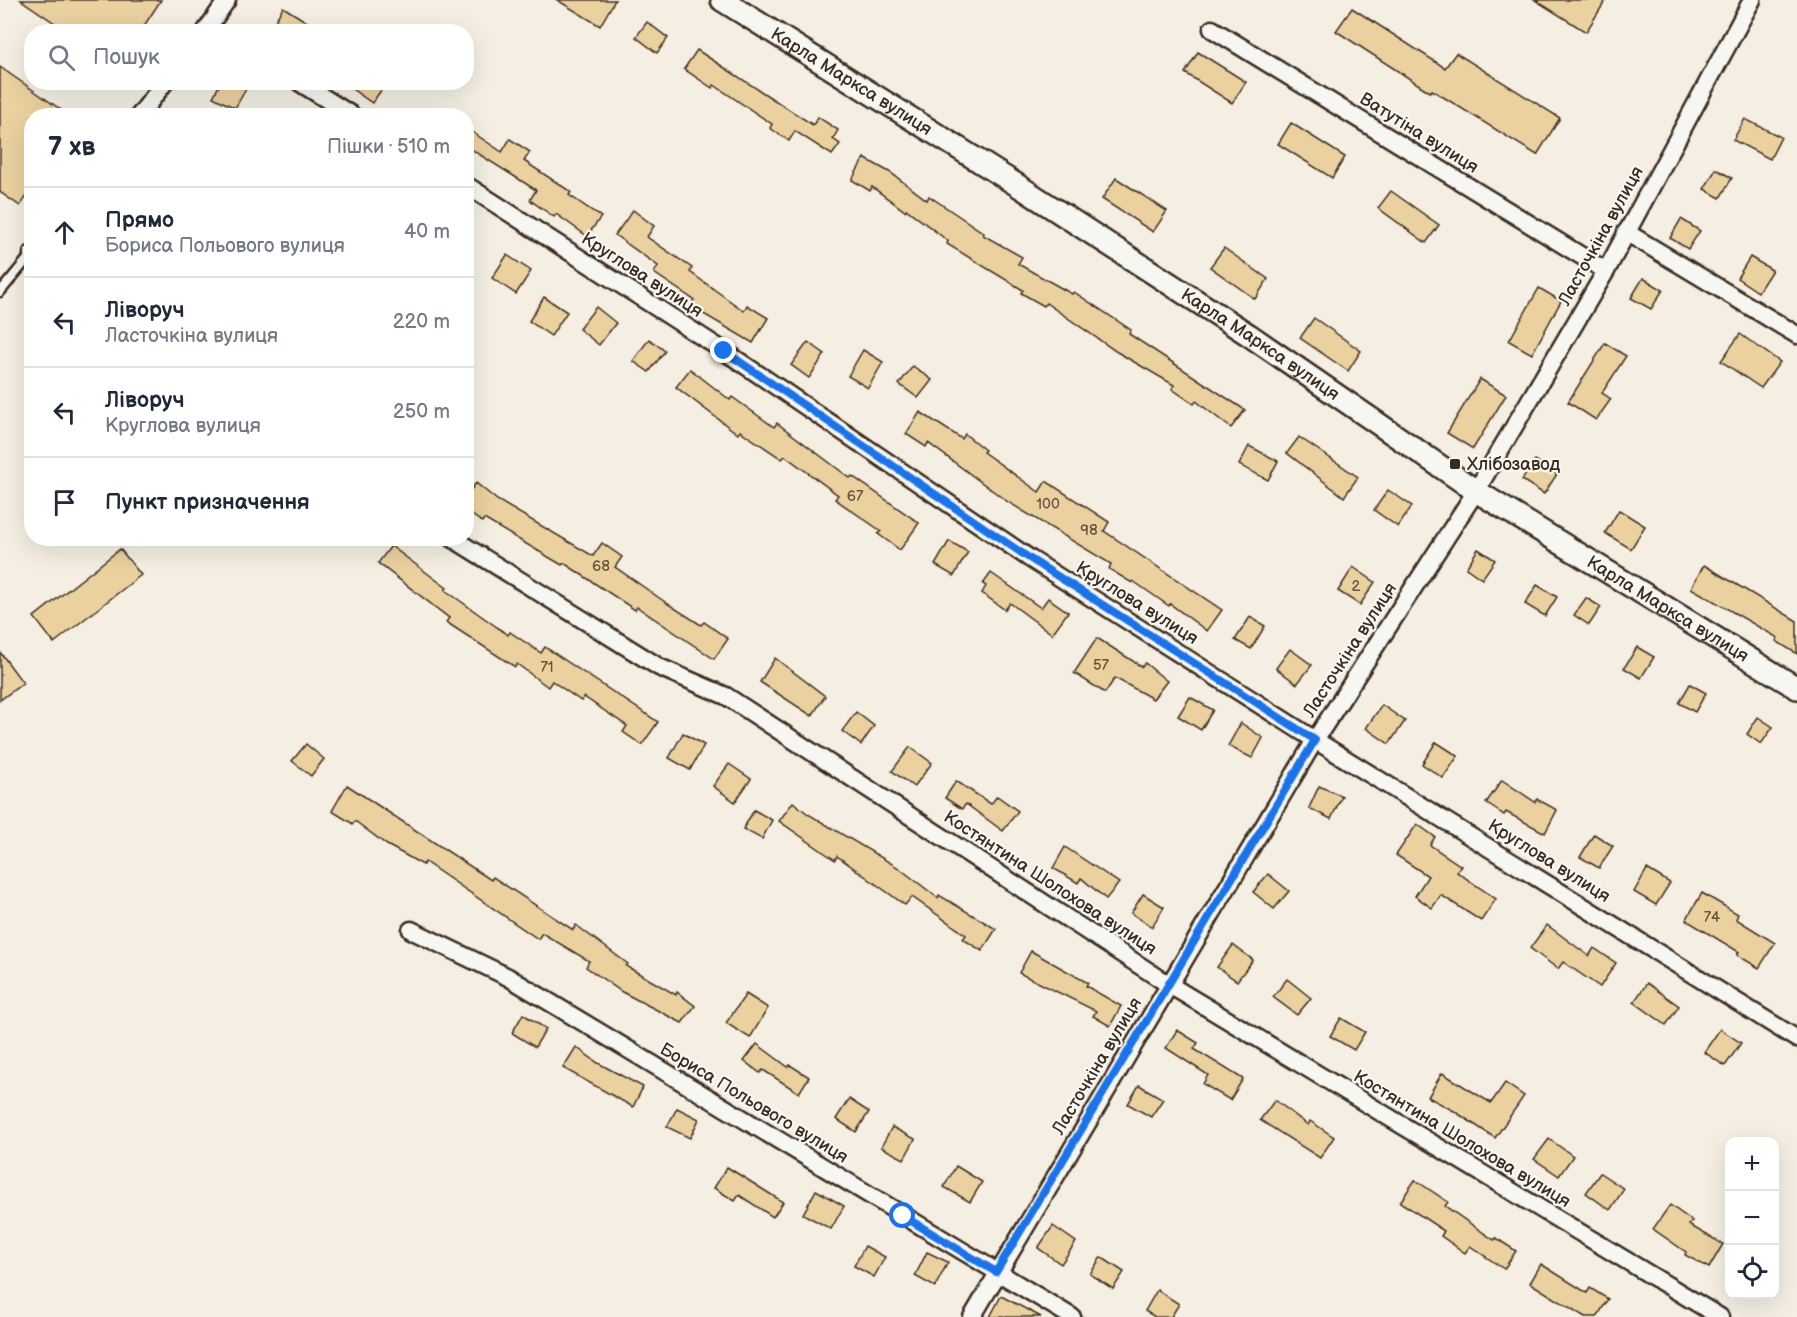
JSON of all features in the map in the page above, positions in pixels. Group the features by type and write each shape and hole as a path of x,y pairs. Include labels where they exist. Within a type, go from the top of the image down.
{"street":[{"path":"213,24 227,0"},
{"name":"Карла Маркса вулиця","path":"722,0 1014,183 1249,335 1476,491 1797,688"},
{"name":"Ласточкіна вулиця","path":"972,1317 996,1272 1315,740 1476,491 1606,271 1752,0"},
{"name":"Ватутіна вулиця","path":"1212,29 1606,271"},
{"path":"145,108 159,90"},
{"path":"312,90 340,108"},
{"name":"Круглова вулиця","path":"474,190 724,351 1029,558 1315,740 1797,1039"},
{"path":"1626,232 1797,335"},
{"name":"Костянтина Шолохова вулиця","path":"465,546 659,667 726,696 1168,984 1720,1317"},
{"name":"Бориса Польового вулиця","path":"411,930 508,977 1072,1317"}],"lane":[{"path":"0,292 24,264"}],"building":[{"path":"21,0 161,0 145,24 56,24"},
{"path":"557,0 615,0 600,26"},
{"path":"1535,0 1606,0 1586,32"},
{"path":"283,7 310,24 273,24"},
{"path":"1352,8 1445,68 1456,53 1560,118 1537,155 1432,90 1430,92 1336,31"},
{"path":"647,22 668,38 657,53 636,37"},
{"path":"697,50 813,125 818,117 838,130 833,139 840,144 832,155 795,131 789,141 770,128 772,124 714,85 712,88 684,69"},
{"path":"1198,52 1246,82 1232,103 1185,73"},
{"path":"0,67 24,84 24,90 33,90 59,108 24,108 24,200 20,206 0,192"},
{"path":"217,90 245,90 235,108 213,97"},
{"path":"353,90 381,90 372,103"},
{"path":"1745,119 1781,137 1770,159 1733,140"},
{"path":"1291,123 1345,157 1332,178 1278,144"},
{"path":"474,133 502,152 510,139 530,152 524,161 571,192 569,195 601,217 587,236 556,214 554,217 530,200 536,190 474,151"},
{"path":"864,158 891,173 927,200 929,196 984,233 983,235 1022,257 1018,264 1072,294 1074,292 1131,330 1129,334 1245,410 1231,428 1196,401 1194,404 1172,389 1174,385 1117,352 1046,303 1044,306 1021,293 1023,290 947,244 948,241 906,209 905,211 872,187 870,191 852,180"},
{"path":"1716,169 1732,178 1720,198 1704,189"},
{"path":"1116,178 1167,211 1153,232 1102,199"},
{"path":"1391,191 1439,225 1426,243 1378,208"},
{"path":"633,210 654,226 647,237 692,268 690,272 744,311 747,305 768,318 753,343 690,306 694,300 654,273 658,266 615,235"},
{"path":"1681,219 1700,231 1688,249 1670,238"},
{"path":"1224,248 1268,279 1255,299 1210,267"},
{"path":"507,255 531,271 516,294 492,278"},
{"path":"1750,257 1772,270 1758,292 1737,278"},
{"path":"1643,278 1663,290 1651,309 1631,298"},
{"path":"1539,288 1561,301 1532,354 1509,341"},
{"path":"544,297 567,312 551,336 529,321"},
{"path":"596,307 616,323 599,345 579,329"},
{"path":"1314,318 1361,351 1348,371 1300,338"},
{"path":"1740,334 1780,362 1761,388 1721,361"},
{"path":"649,339 665,351 649,372 633,361"},
{"path":"808,342 825,354 809,378 791,365"},
{"path":"1605,343 1626,356 1602,393 1611,399 1596,420 1568,402"},
{"path":"863,350 883,362 868,388 848,376"},
{"path":"913,366 932,380 918,398 899,384"},
{"path":"690,369 730,400 732,397 774,427 777,423 850,478 852,476 919,523 900,550 878,534 881,531 835,499 838,495 785,456 782,459 740,431 738,434 676,387"},
{"path":"1480,379 1506,395 1473,449 1447,433"},
{"path":"920,412 962,439 965,434 985,450 983,452 1039,492 1046,481 1109,522 1104,531 1222,610 1207,631 1170,604 1169,606 1133,581 1132,583 1109,569 1111,564 1008,502 928,443 926,447 906,434"},
{"path":"1299,437 1358,477 1344,497 1287,453"},
{"path":"1249,446 1278,461 1268,480 1239,465"},
{"path":"1535,460 1557,474 1544,494 1522,480"},
{"path":"476,483 497,500 593,556 602,543 622,557 615,567 668,604 701,625 704,622 728,639 714,659 637,607 635,610 564,563 562,565 484,519 482,522 474,516 474,486"},
{"path":"1388,490 1412,506 1398,527 1374,510"},
{"path":"1619,510 1645,526 1631,549 1605,533"},
{"path":"949,541 968,552 954,576 935,565"},
{"path":"391,546 447,588 445,590 508,635 510,632 541,653 545,647 658,722 642,745 623,732 627,726 584,697 581,701 552,681 548,687 517,664 515,667 446,622 449,618 378,563"},
{"path":"120,549 141,575 54,643 34,617"},
{"path":"1478,549 1495,560 1482,579 1466,568"},
{"path":"1704,565 1797,621 1797,654 1776,641 1778,638 1691,588"},
{"path":"1353,567 1375,582 1360,605 1338,591"},
{"path":"991,573 1041,608 1048,598 1068,612 1052,634 1010,603 1005,610 982,593 986,586 983,584"},
{"path":"1537,585 1557,597 1545,616 1525,604"},
{"path":"1586,598 1601,607 1589,625 1574,615"},
{"path":"1250,617 1265,626 1251,649 1235,640"},
{"path":"1097,638 1142,667 1145,663 1167,681 1153,699 1115,678 1105,693 1074,673"},
{"path":"1637,647 1654,657 1641,678 1624,668"},
{"path":"1290,649 1312,665 1297,684 1276,668"},
{"path":"0,652 23,683 0,700"},
{"path":"775,658 825,696 812,716 760,682"},
{"path":"1690,684 1706,693 1695,712 1679,703"},
{"path":"1190,697 1213,710 1201,730 1178,716"},
{"path":"1382,705 1405,721 1389,744 1366,728"},
{"path":"856,712 874,726 861,745 842,731"},
{"path":"1758,717 1773,727 1761,744 1747,734"},
{"path":"1241,723 1263,738 1252,758 1228,746"},
{"path":"683,733 704,745 690,770 669,758"},
{"path":"1436,742 1458,756 1443,778 1422,764"},
{"path":"306,744 324,759 311,776 292,761"},
{"path":"910,747 932,763 914,787 892,771"},
{"path":"729,764 751,779 735,802 713,786"},
{"path":"1502,780 1535,802 1537,799 1557,810 1545,833 1506,812 1504,815 1486,803"},
{"path":"956,781 991,804 997,796 1018,811 1003,831 966,804 962,809 945,798"},
{"path":"347,785 491,880 493,877 573,930 576,925 628,964 626,966 676,995 677,992 695,1006 682,1023 622,992 586,967 589,961 542,933 538,939 425,862 423,865 387,845 355,821 353,824 332,811"},
{"path":"1319,786 1342,796 1331,819 1309,808"},
{"path":"793,802 808,814 899,868 938,898 939,895 996,929 982,951 963,939 966,935 912,897 905,905 837,856 835,860 779,821"},
{"path":"754,810 772,820 762,839 743,829"},
{"path":"1417,824 1435,837 1430,845 1461,866 1457,872 1496,899 1481,921 1441,895 1432,908 1415,896 1428,876 1396,855"},
{"path":"1594,834 1613,846 1599,868 1580,857"},
{"path":"1065,847 1119,883 1106,899 1081,878 1078,883 1053,868"},
{"path":"1647,869 1670,883 1656,905 1634,892"},
{"path":"1268,874 1289,891 1274,909 1253,892"},
{"path":"1702,893 1738,914 1736,919 1775,943 1759,968 1737,955 1739,952 1686,920"},
{"path":"1143,894 1164,907 1152,927 1131,913"},
{"path":"1547,925 1589,956 1594,948 1616,963 1600,987 1563,962 1558,969 1530,948"},
{"path":"1233,945 1253,960 1237,981 1217,967"},
{"path":"1031,951 1088,983 1086,986 1121,1006 1110,1026 1093,1016 1096,1011 1019,973"},
{"path":"1287,979 1311,998 1297,1015 1273,997"},
{"path":"1647,983 1679,1006 1666,1025 1634,1002"},
{"path":"746,994 768,1008 750,1038 726,1023"},
{"path":"523,1014 546,1029 535,1047 512,1033"},
{"path":"1341,1018 1365,1032 1354,1050 1330,1036"},
{"path":"1720,1029 1741,1043 1725,1066 1704,1052"},
{"path":"1177,1030 1198,1043 1194,1049 1243,1079 1230,1100 1203,1084 1208,1075 1166,1048"},
{"path":"757,1044 788,1067 790,1065 809,1077 799,1093 763,1070 760,1073 744,1061"},
{"path":"576,1047 598,1063 643,1087 633,1107 563,1068"},
{"path":"1442,1073 1491,1103 1505,1083 1524,1096 1495,1138 1428,1097"},
{"path":"1139,1085 1163,1099 1151,1117 1128,1104"},
{"path":"849,1099 869,1112 856,1132 836,1119"},
{"path":"1275,1100 1308,1125 1310,1121 1334,1137 1320,1158 1260,1120"},
{"path":"677,1108 699,1119 690,1138 667,1127"},
{"path":"892,1127 915,1139 904,1159 881,1147"},
{"path":"1549,1139 1573,1156 1559,1176 1534,1159"},
{"path":"956,1166 982,1182 970,1202 944,1187"},
{"path":"727,1167 783,1202 773,1217 739,1195 735,1201 714,1188"},
{"path":"1600,1173 1624,1189 1610,1210 1586,1193"},
{"path":"1415,1180 1448,1202 1445,1206 1494,1240 1496,1238 1516,1251 1504,1269 1470,1246 1465,1253 1441,1236 1444,1231 1400,1202"},
{"path":"816,1190 844,1206 831,1229 803,1214"},
{"path":"1670,1205 1692,1221 1689,1225 1723,1244 1709,1268 1685,1255 1686,1252 1653,1229"},
{"path":"1053,1226 1076,1242 1061,1264 1038,1248"},
{"path":"865,1246 885,1257 874,1277 854,1266"},
{"path":"927,1252 948,1262 935,1287 915,1276"},
{"path":"1101,1257 1124,1272 1113,1289 1090,1274"},
{"path":"1541,1264 1587,1293 1590,1288 1608,1299 1597,1317 1585,1317 1530,1283"},
{"path":"1157,1290 1179,1304 1171,1317 1155,1317 1145,1311"},
{"path":"1001,1296 1041,1317 990,1317"}],"place":[{"name":"Хлібозавод","path":"1455,464"}],"route":[{"path":"724,351 1029,558 1173,647 1315,740 996,1272 903,1216"}]}
